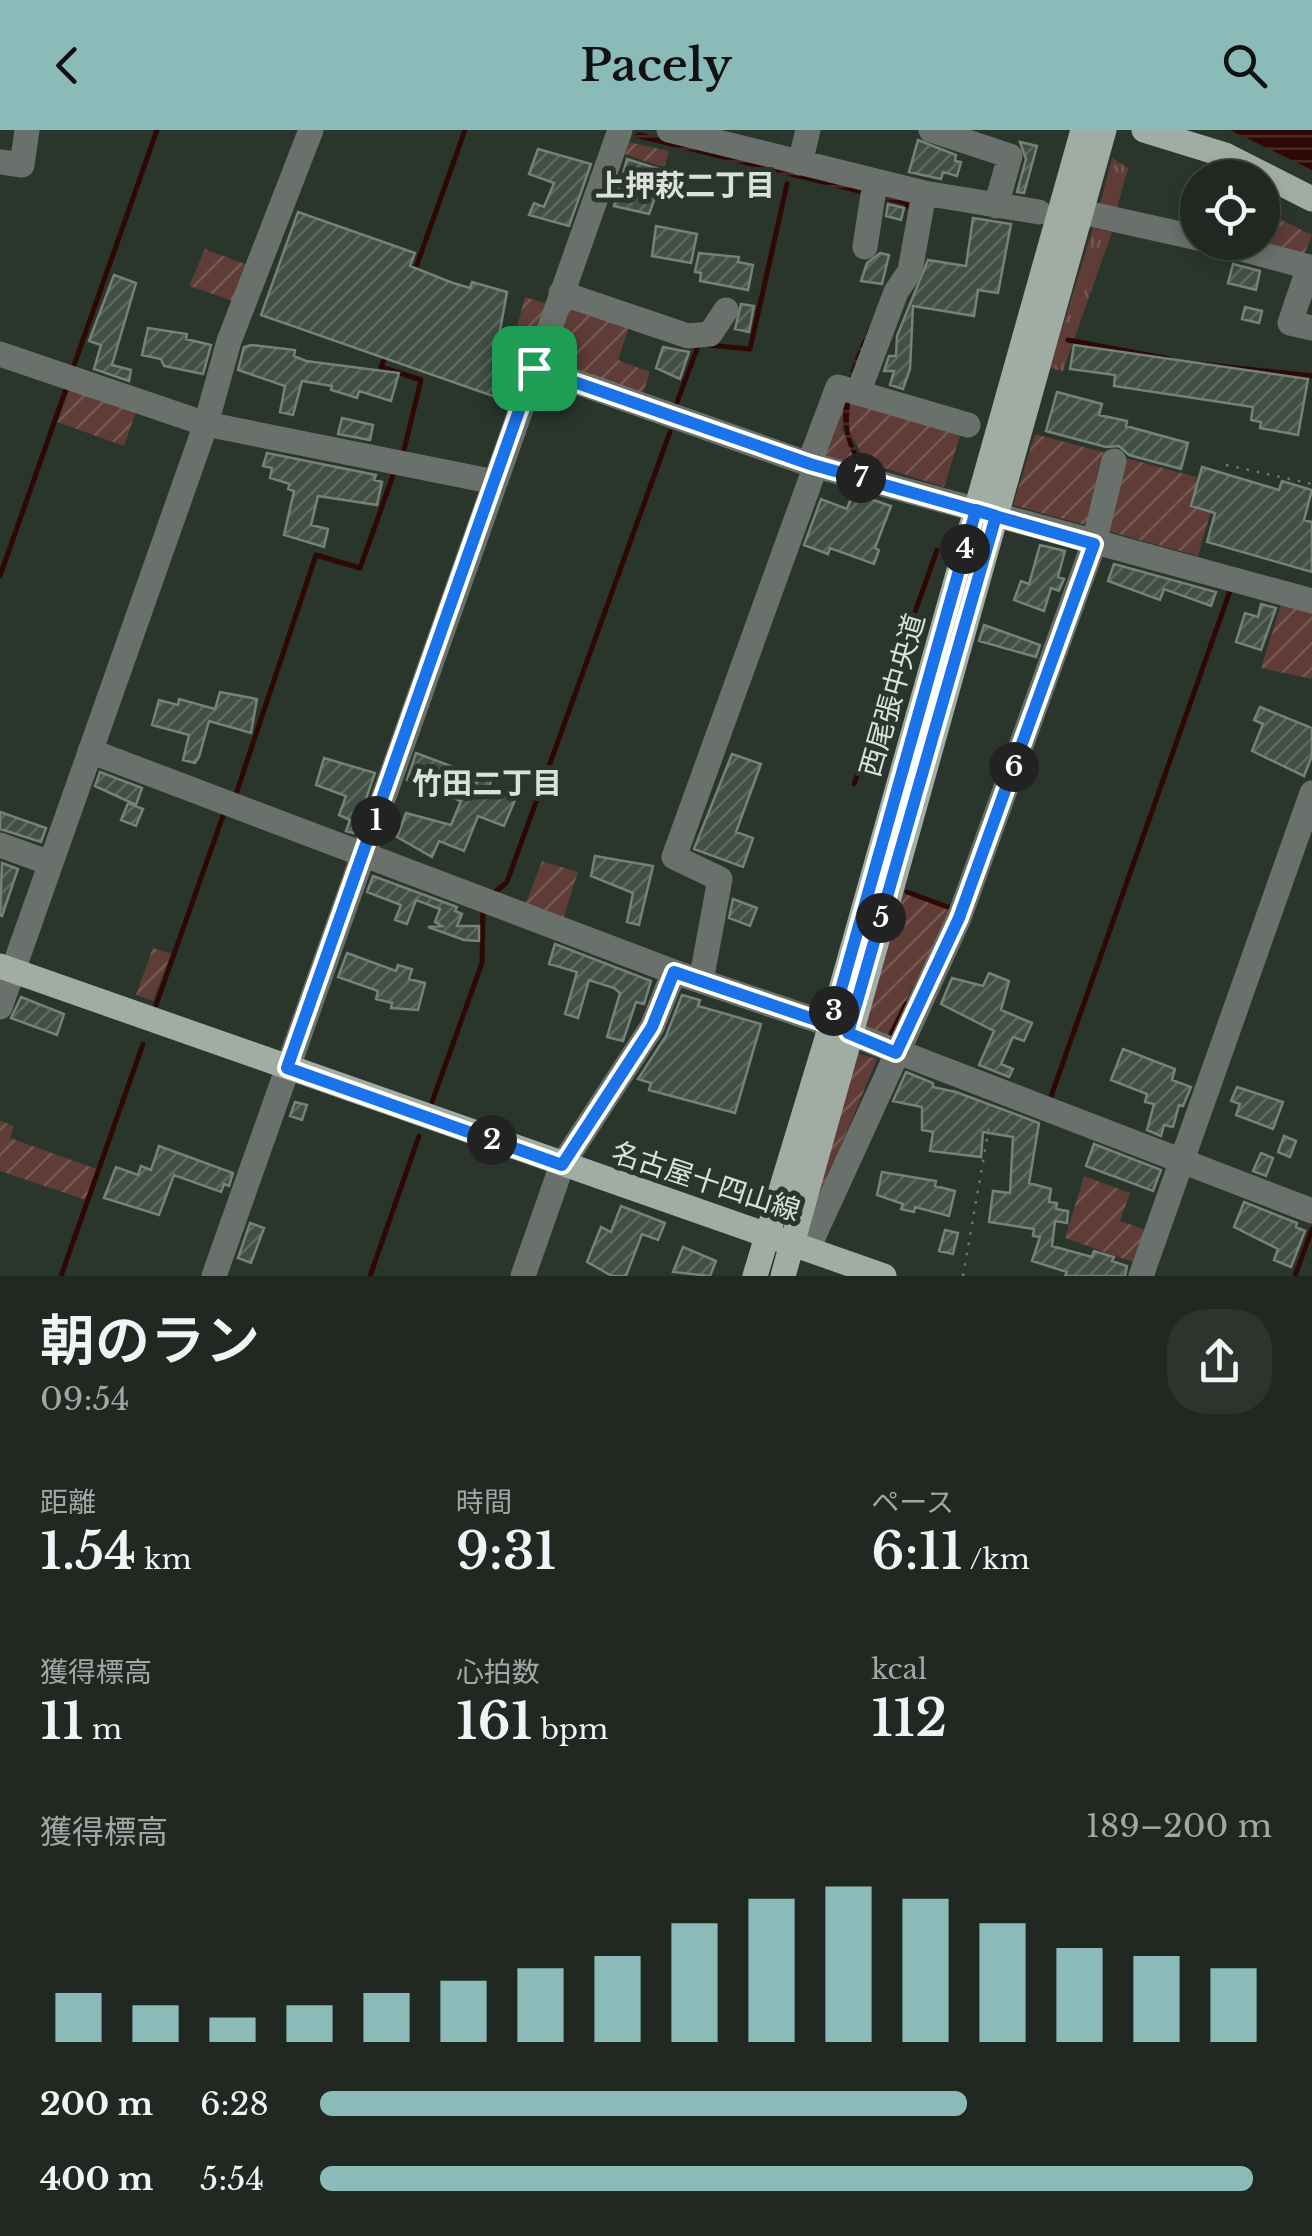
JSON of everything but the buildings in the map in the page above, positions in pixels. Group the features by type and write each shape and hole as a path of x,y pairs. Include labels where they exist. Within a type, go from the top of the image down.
{"main road":[{"name":"西尾張中央道","path":"986,512 1083,130"},
{"name":"西尾張中央道","path":"755,1276 840,1029 986,512 1104,130"},
{"path":"1144,130 1225,155 1312,199"},
{"name":"名古屋十四山線","path":"6,968 562,1165 768,1232 884,1276"},
{"name":"西尾張中央道","path":"783,1276 801,1244 840,1029"}],"street":[{"path":"0,162 22,165 27,130"},
{"path":"0,1007 6,968 50,863 206,424 228,340 311,130"},
{"path":"214,1276 620,130"},
{"path":"800,164 808,130"},
{"path":"931,130 1010,156 996,206"},
{"path":"676,131 800,164 873,190 924,193 1039,212"},
{"path":"864,247 873,190"},
{"path":"852,391 896,292 910,271 924,193"},
{"path":"1096,216 1180,234"},
{"path":"1280,259 1309,267 1290,323 1312,328"},
{"path":"561,292 688,336 710,334 726,310"},
{"path":"0,354 206,424 495,482"},
{"path":"534,368 813,464 986,512 1096,536 1312,601"},
{"path":"701,980 720,879 674,856 838,388 968,425"},
{"path":"801,1244 959,918 1096,536 1114,462"},
{"path":"90,750 674,972 840,1029 1312,1211"},
{"path":"1141,1276 1312,793"},
{"path":"0,845 50,863"},
{"path":"523,1276 562,1165 652,1027 674,972"}],"path":[{"path":"1226,465 1312,484"},
{"path":"962,1276 995,1088"}],"green space":[{"path":"629,142 669,151 664,168 625,154"},
{"path":"1112,158 1128,168 1117,208 1099,208"},
{"path":"1280,219 1312,235 1302,260 1280,250"},
{"path":"1093,228 1112,232 1063,371 1050,368"},
{"path":"205,249 250,266 236,302 189,286"},
{"path":"525,297 548,304 527,362 509,357"},
{"path":"571,301 631,321 618,360 650,372 641,399 548,364"},
{"path":"71,386 137,409 124,446 57,422"},
{"path":"844,396 842,429 859,466 820,462"},
{"path":"851,398 962,429 944,487 866,462 848,429"},
{"path":"1035,434 1219,483 1198,556 1013,505"},
{"path":"1282,602 1312,610 1312,679 1261,668"},
{"path":"542,861 578,872 562,922 524,908"},
{"path":"902,892 954,910 883,1043 862,1032"},
{"path":"153,948 171,954 153,1001 136,995"},
{"path":"857,1053 877,1059 819,1199 815,1194"},
{"path":"0,1121 14,1126 10,1138 97,1169 86,1200 0,1171"},
{"path":"1084,1176 1130,1193 1120,1221 1146,1230 1136,1263 1065,1238"}],"shaded area":[{"path":"1230,130 1312,130 1312,170"},
{"path":"638,132 909,199 914,206 904,267 859,370 849,422 853,444 865,462 893,476 947,488 945,495 859,466 847,442 843,417 852,367 899,264 908,210 904,205 633,137"}],"waterway":[{"path":"73,368 157,130"},
{"path":"414,273 465,130"},
{"path":"708,345 750,349 787,184"},
{"path":"1068,340 1170,359"},
{"path":"676,405 698,346"},
{"path":"386,354 381,367 421,380 403,454"},
{"path":"1201,364 1312,376"},
{"path":"0,576 67,386"},
{"path":"493,894 507,882 670,432"},
{"path":"236,794 316,555 360,568 394,473"},
{"path":"854,784 937,550"},
{"path":"1049,1102 1230,591"},
{"path":"156,1005 224,813"},
{"path":"907,892 953,909"},
{"path":"432,1102 482,963 483,906"},
{"path":"889,1039 906,1004"},
{"path":"61,1276 143,1044"},
{"path":"370,1276 419,1136"},
{"path":"1295,1276 1312,1229"}],"district":[{"name":"上押萩二丁目","path":"685,186"},
{"name":"竹田二丁目","path":"487,784"}],"route":[{"path":"534,368 287,1068 562,1165 652,1027 674,972 831,1025 976,510 996,516 848,1033 896,1053 959,918 1094,544 976,510 810,464 534,368"}]}
